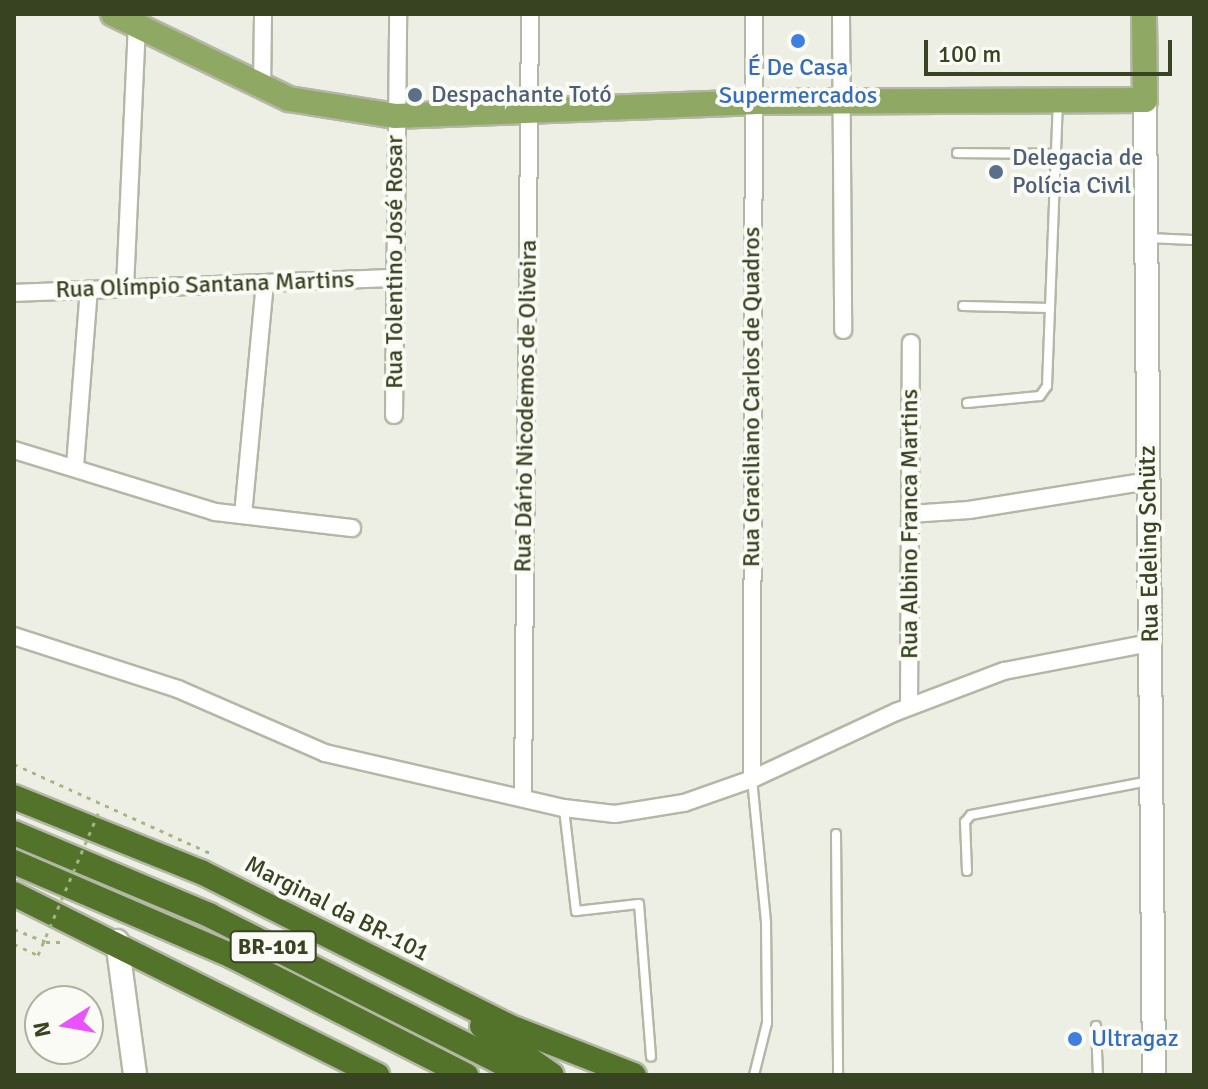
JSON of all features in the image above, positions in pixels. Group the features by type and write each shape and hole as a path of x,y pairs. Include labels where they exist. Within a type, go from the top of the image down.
{"highway":[{"name":"Marginal da BR-101","path":"14,797 201,872 508,1026 634,1075"},
{"name":"BR-101","path":"14,833 209,915 526,1075"},
{"name":"BR-101","path":"14,862 219,950 466,1075"},
{"path":"14,894 117,941 377,1075"},
{"path":"419,983 552,1075"}],"main road":[{"path":"113,14 262,88 322,107 395,116 753,102 1145,100"},
{"name":"Rua Edeling Schütz","path":"1144,14 1154,1075"},
{"path":"117,941 135,1075"}],"street":[{"path":"262,88 263,14"},
{"name":"Rua Tolentino José Rosar","path":"394,415 398,14"},
{"name":"Rua Dário Nicodemos de Oliveira","path":"523,797 530,14"},
{"name":"Rua Graciliano Carlos de Quadros","path":"752,779 754,14"},
{"path":"841,14 839,103 843,330"},
{"path":"125,288 137,26"},
{"name":"Rua Olímpio Santana Martins","path":"14,293 395,278"},
{"path":"243,515 265,284"},
{"path":"75,466 89,290"},
{"name":"Rua Albino Franca Martins","path":"909,706 911,343"},
{"path":"14,450 75,466 193,506 352,528"},
{"path":"910,514 978,509 1148,481"},
{"path":"14,636 178,689 325,753 564,808 615,814 655,810 752,779 909,706 1004,671 1150,643"}],"lane":[{"path":"967,403 1040,396 1047,386 1058,101"},
{"path":"957,153 1056,154"},
{"path":"1146,238 1194,240"},
{"path":"963,306 1050,308"},
{"path":"752,779 766,923 767,1009 754,1075"},
{"path":"967,871 965,822 971,815 1151,781"},
{"path":"564,808 576,911 639,904 651,1057"},
{"path":"836,834 838,1075"},
{"path":"1096,1026 1098,1075"}],"path":[{"path":"14,764 211,849 207,858 99,811 38,955 14,944"}],"place":[{"name":"É De Casa Supermercados","path":"798,41"},
{"name":"Despachante Totó","path":"415,95"},
{"name":"Delegacia de Polícia Civil","path":"996,172"},
{"name":"Ultragaz","path":"1075,1039"}]}
